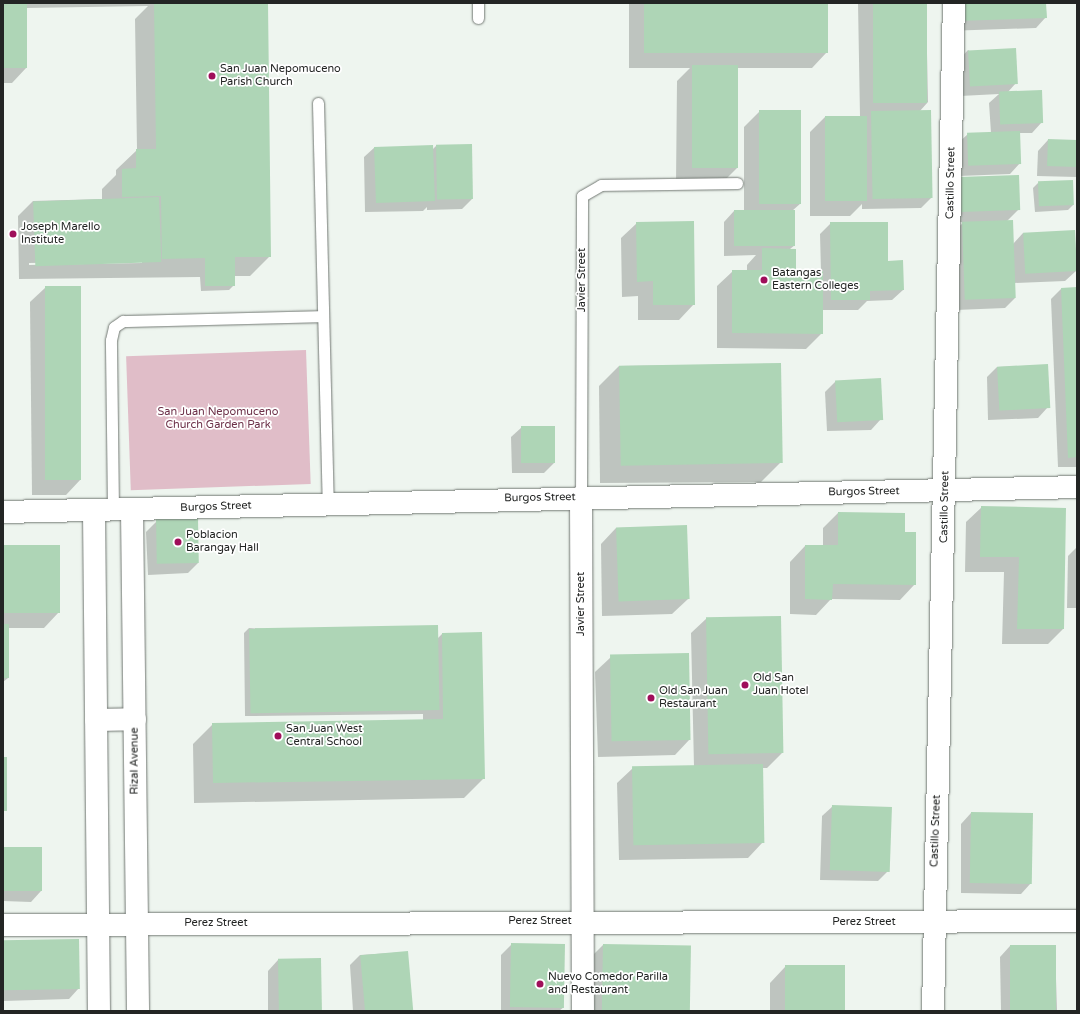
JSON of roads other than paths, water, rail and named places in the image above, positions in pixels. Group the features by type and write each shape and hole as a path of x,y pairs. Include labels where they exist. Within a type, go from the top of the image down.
{"street":[{"name":"Castillo Street","path":"934,1011 934,923 945,491 954,3"},
{"name":"Burgos Street","path":"3,512 581,497 945,491 1077,487"},
{"name":"Javier Street","path":"581,497 583,1011"},
{"name":"Rizal Avenue","path":"113,510 135,719 138,1011"},
{"path":"99,1011 96,720 113,510"},
{"path":"96,720 135,719"},
{"name":"Perez Street","path":"3,925 583,921 934,923 1077,921"}],"lane":[{"path":"478,3 478,18"},
{"path":"318,103 322,316 328,504"},
{"name":"Javier Street","path":"581,497 582,196 600,185 737,183"},
{"path":"113,510 111,340 114,327 123,321 322,316"}],"place":[{"name":"San Juan Nepomuceno Parish Church","path":"212,76"},
{"name":"Joseph Marello Institute","path":"13,234"},
{"name":"Batangas Eastern Colleges","path":"764,280"},
{"name":"Poblacion Barangay Hall","path":"178,542"},
{"name":"Old San Juan Hotel","path":"745,685"},
{"name":"Old San Juan Restaurant","path":"651,698"},
{"name":"San Juan West Central School","path":"278,736"},
{"name":"Nuevo Comedor Parilla and Restaurant","path":"540,984"}],"park label":[{"name":"San Juan Nepomuceno Church Garden Park","path":"218,419"}]}
